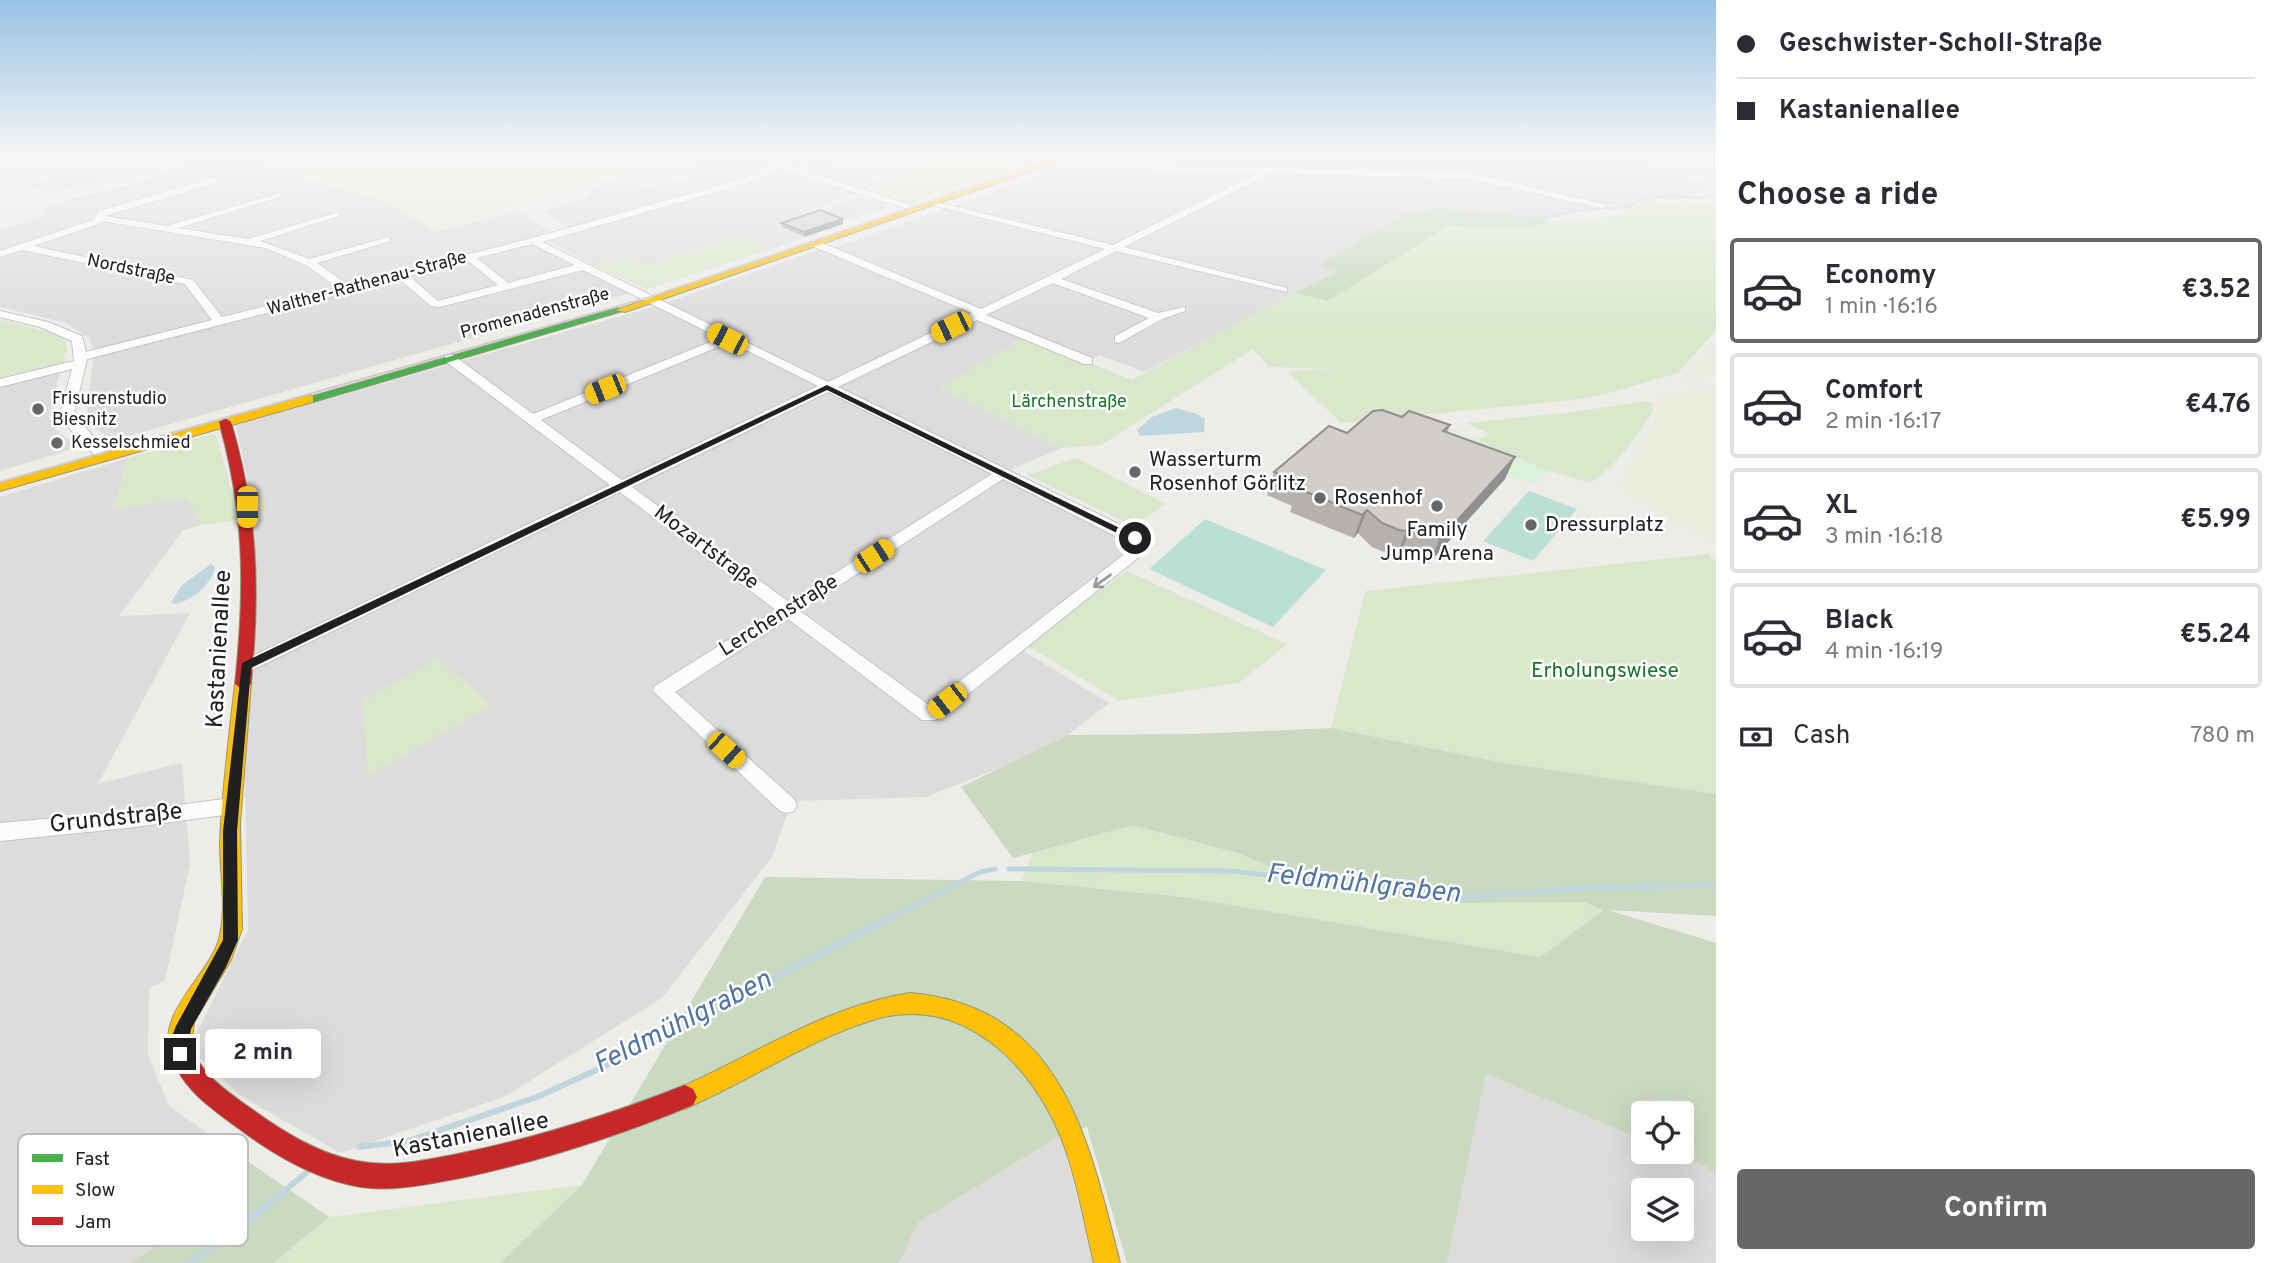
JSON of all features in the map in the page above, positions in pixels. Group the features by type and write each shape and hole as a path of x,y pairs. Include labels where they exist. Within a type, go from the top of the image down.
{"main road":[{"name":"Promenadenstraße","path":"0,487 654,300 904,214"},
{"name":"Kastanienallee","path":"225,422 247,507 250,592 246,666 231,806 230,940 221,962 180,1036 180,1054 189,1070 220,1100 254,1125 340,1169 370,1176 437,1170 519,1153 642,1115 876,1009 897,1004 934,1003 952,1006 986,1025 1032,1065 1051,1091 1069,1126 1107,1263"}],"street":[{"path":"101,218 102,214"},
{"path":"164,229 214,214"},
{"name":"Walther-Rathenau-Straße","path":"0,383 345,288 628,214"},
{"path":"980,214 1283,290"},
{"path":"246,666 1182,214"},
{"path":"247,241 335,215"},
{"path":"0,254 101,218 277,247 299,261 309,262 386,239"},
{"path":"533,241 1002,474"},
{"path":"816,244 1088,361"},
{"name":"Nordstraße","path":"22,247 189,282 220,323"},
{"path":"468,257 508,287"},
{"path":"309,262 345,288"},
{"path":"400,274 435,304 452,302 585,267"},
{"path":"1052,279 1158,317"},
{"path":"1119,340 1158,317 1181,309"},
{"path":"0,314 73,334 80,343 81,360 67,414 74,425 94,442 103,456"},
{"path":"531,419 727,339"},
{"name":"Mozartstraße","path":"449,358 929,715 1123,566 1145,546 1135,538 1002,474"},
{"name":"Lerchenstraße","path":"787,805 662,691 1002,474"},
{"name":"Grundstraße","path":"0,832 127,820 231,806"}],"shaded area":[{"path":"408,214 437,231 505,214 522,214 554,233 527,240 634,292 118,439 109,439 86,420 94,350 89,338 66,323 0,307 0,230 45,215"},
{"path":"408,214 488,214 437,231"},
{"path":"548,214 801,214 774,224 803,238 770,250 740,236 648,265 626,256 595,266 549,241 577,233"},
{"path":"832,214 866,214 846,219"},
{"path":"930,214 1406,214 1320,265 1337,271 1145,372 1099,355 1090,360 982,316 833,248"},
{"path":"1502,214 1562,214 1541,218"},
{"path":"821,249 970,310 971,315 1025,338 940,388 1061,448 1013,469 1000,479 1144,546 1012,644 1109,703 1068,735 1005,766 926,797 792,801 772,857 662,998 504,1097 340,1153 241,1096 189,1048 248,930 245,785 247,477 236,425 656,306"},
{"path":"1716,341 1716,376 1683,378 1702,361"},
{"path":"61,368 49,416 56,430 79,447 0,471 0,384"},
{"path":"1716,386 1716,542 1630,496 1620,485 1653,422 1657,397"},
{"path":"128,458 114,508 188,499 201,525 183,530 119,616 190,613 98,784 182,763 190,864 165,981 149,988 148,1055 169,1106 209,1134 18,1134 18,1246 155,1246 130,1263 0,1263 0,497"},
{"path":"1486,1074 1631,1135 1631,1164 1694,1162 1708,1168 1716,1176 1716,1263 1447,1263"},
{"path":"1061,1135 1094,1263 899,1263 919,1222"}],"green space":[{"path":"1406,214 1502,214 1541,218 1548,222 1528,229 1448,226 1328,301 1294,293 1336,272 1319,265"},
{"name":"Lärchenstraße","path":"1626,214 1716,214 1716,330 1678,373 1609,393 1575,400 1341,423 1287,371 1334,369 1269,367 1253,349 1101,445 1061,448 939,388 1025,338 1132,380 1294,293 1328,301 1448,226 1528,229 1548,222"},
{"path":"740,236 770,250 647,289 595,266 626,256 648,265"},
{"path":"0,319 61,337 67,344 67,353 64,354 66,364 0,380"},
{"path":"1644,401 1652,403 1653,412 1617,460 1590,483 1538,467 1477,440 1489,434 1466,423 1573,412"},
{"name":"Rosenhof","path":"1444,425 1551,471 1534,484 1451,455"},
{"path":"215,433 239,515 233,521 201,525 188,499 114,508 128,458"},
{"path":"1076,458 1166,504 1134,526 1027,475"},
{"name":"Dressurplatz","path":"1529,491 1577,509 1533,561 1483,541"},
{"path":"1205,519 1326,570 1273,627 1149,569"},
{"name":"Erholungswiese","path":"1708,554 1716,561 1716,794 1505,763 1331,728 1365,591"},
{"path":"1127,571 1287,644 1239,683 1119,701 1026,645"},
{"path":"438,659 492,705 368,776 363,700"},
{"path":"1331,728 1505,763 1716,794 1716,916 1608,910 1716,943 1716,1176 1708,1168 1694,1162 1694,1101 1631,1101 1631,1135 1486,1074 1447,1263 1127,1263 1087,1127 1061,1135 919,1222 899,1263 500,1263 582,1185 765,877 1022,881 1184,897 1540,957 1603,910 1585,902 1452,903 1287,875 1241,854 1133,825 1013,858 961,787 1068,735 1193,734"},
{"path":"1133,825 1241,854 1287,875 1452,903 1585,902 1604,909 1540,957 1184,897 1022,881 1033,852"},
{"path":"248,1161 329,1217 273,1263 130,1263 155,1246 248,1246"},
{"path":"582,1185 500,1263 273,1263 329,1217"}],"water":[{"path":"1176,408 1205,419 1204,432 1140,436 1137,430 1152,417"},
{"path":"211,564 215,567 213,574 200,591 182,602 171,602 182,585"}],"building":[{"path":"808,214 830,214 843,219 804,232 781,223"},
{"name":"Rosenhof","path":"1382,410 1402,417 1409,411 1450,425 1443,431 1515,457 1440,539 1411,528 1406,531 1399,530 1382,523 1367,510 1362,515 1297,488 1301,483 1274,472 1329,426 1347,433 1373,411"}],"waterway":[{"path":"1456,214 1478,218 1539,219 1564,214"},
{"name":"Feldmühlgraben","path":"884,921 980,872 995,869"},
{"name":"Feldmühlgraben","path":"1009,869 1233,871 1458,898 1583,888 1716,885"},
{"name":"Feldmühlgraben","path":"359,1147 408,1141 537,1097 616,1061 887,919"},
{"name":"Feldmühlgraben","path":"248,1221 306,1173"},
{"name":"Feldmühlgraben","path":"187,1263 215,1246"}],"tram line":[{"path":"0,482 650,297 892,214"}],"traffic: fast":[{"path":"309,399 621,310"}],"traffic: slow":[{"path":"621,310 902,214"},
{"path":"0,487 309,399"},
{"path":"180,1051 183,1022 224,954 231,929 231,824 243,684"},
{"path":"685,1097 806,1037 879,1008 910,1003 940,1006 968,1015 1017,1049 1037,1072 1054,1098 1081,1159 1107,1263"}],"traffic: jam":[{"path":"225,422 235,456 247,521 250,584 243,684"},
{"path":"180,1051 189,1071 204,1088 267,1134 311,1159 370,1176 417,1173 512,1154 600,1129 685,1097"}],"place":[{"name":"Frisurenstudio Biesnitz","path":"38,409"},
{"name":"Kesselschmied","path":"57,443"},
{"name":"Wasserturm Rosenhof Görlitz","path":"1135,472"},
{"name":"Rosenhof","path":"1320,498"},
{"name":"Family Jump Arena","path":"1437,506"},
{"name":"Dressurplatz","path":"1531,525"}],"route":[{"path":"180,1054 180,1036 189,1014 221,962 230,940 231,806 246,666 827,387 1135,538"}]}
